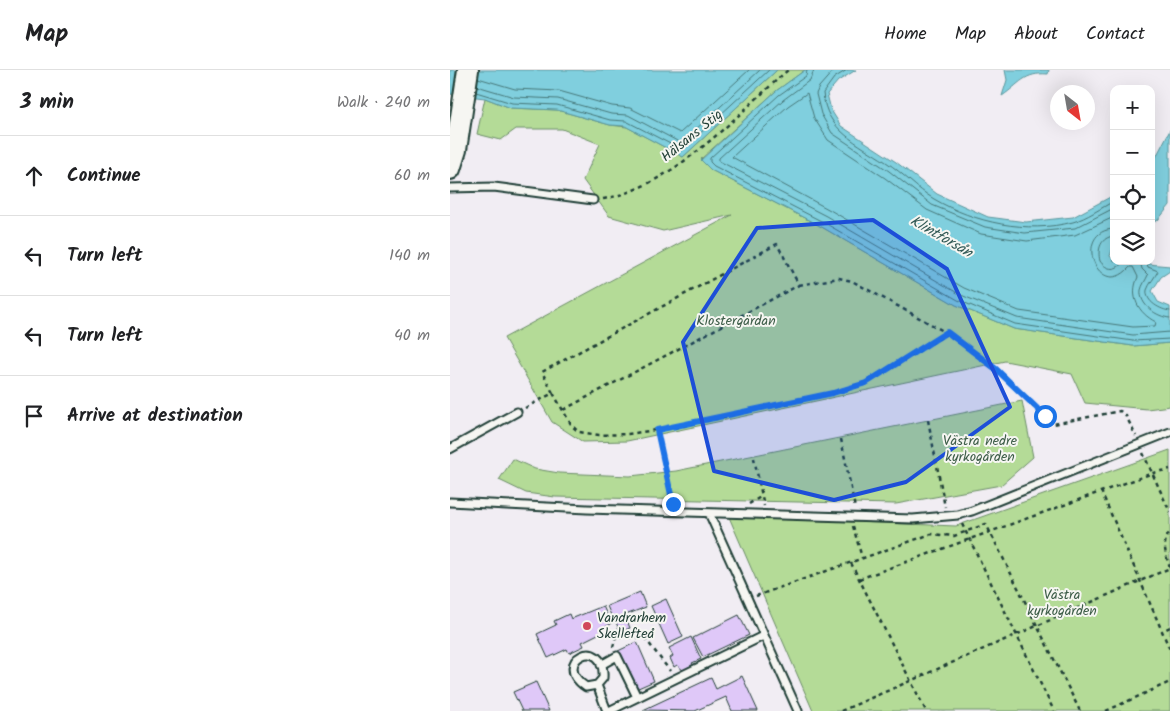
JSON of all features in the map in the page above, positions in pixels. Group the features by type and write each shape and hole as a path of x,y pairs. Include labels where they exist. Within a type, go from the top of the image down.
{"street":[{"path":"450,169 458,136 468,70"}],"lane":[{"path":"450,188 494,187 593,200"},
{"path":"450,449 517,412"},
{"path":"450,502 914,519 958,515 1170,432"},
{"path":"708,512 798,711"},
{"path":"597,686 608,711 763,636"},
{"path":"582,654 591,654 601,664 603,678 597,686 586,687 580,683 573,666 575,660 582,654"},
{"path":"601,664 617,656 636,697"}],"path":[{"name":"Hälsans Stig","path":"593,200 618,196 669,172 700,149 788,70"},
{"path":"799,285 778,244 542,372 572,426 579,432 598,435 628,434 657,430 833,393 866,383 947,332"},
{"path":"563,410 799,285 839,278 852,281 947,332 996,369 1053,424 1120,411 1125,414 1170,512"},
{"path":"517,412 554,393"},
{"path":"928,420 944,504"},
{"path":"657,430 673,504"},
{"path":"841,439 854,504"},
{"path":"754,458 763,501"},
{"path":"859,579 1101,491 1170,469"},
{"path":"1101,491 1170,650"},
{"path":"958,515 968,540 1054,711"},
{"path":"854,517 852,530 862,558"},
{"path":"747,599 931,534 954,536 986,524 1080,711"},
{"path":"841,711 1170,568 1165,551 1166,537 1170,532"},
{"path":"851,562 926,711"},
{"path":"1162,631 1170,627"},
{"path":"617,656 613,648 616,636 645,638 676,678"},
{"path":"1106,711 1170,682"}],"highlighted area":[{"path":"873,220 947,269 1010,407 906,482 834,500 714,471 683,342 757,228"}],"green space":[{"name":"Klostergärdan","path":"777,70 805,70 776,91 701,159 711,170 820,226 956,305 1014,329 1133,346 1170,343 1170,406 1147,409 1085,403 1072,374 1005,361 627,441 583,442 552,422 504,338 732,215 663,231 609,216 583,180 600,144 562,129 516,129 501,140 477,134 485,98 511,108 557,110 610,125 627,127 683,157"},
{"name":"Västra nedre kyrkogården","path":"1022,401 1033,457 1001,485 896,504 555,497 526,493 499,480 513,459 535,469 559,473 630,476 676,471"},
{"name":"Västra kyrkogården","path":"1170,450 1170,711 813,711 729,517 956,526"}],"water":[{"path":"450,70 777,70 683,157 625,126 610,125 557,110 511,108 485,98 450,94"},
{"name":"Klintforsån","path":"805,70 856,70 838,81 827,94 831,110 841,126 896,162 937,194 988,217 1026,222 1073,217 1110,197 1110,265 1170,266 1170,271 1161,277 1152,291 1158,302 1170,307 1170,343 1133,346 1014,329 956,305 820,226 711,170 701,160 776,91"},
{"path":"1005,70 1049,70 1048,74 1028,77 1002,96 1007,80"},
{"path":"1170,130 1170,205 1155,221 1155,158"}],"building":[{"path":"640,592 646,607 613,620 607,606"},
{"path":"666,599 683,637 668,644 651,606"},
{"path":"603,606 611,624 601,629 602,632 582,642 584,646 569,653 567,649 548,658 537,634 556,625 554,621 569,614 571,619"},
{"path":"739,615 749,635 703,657 693,638"},
{"path":"626,618 630,628 620,632 616,622"},
{"path":"691,637 701,659 692,663 694,666 684,671 677,665 674,667 670,658 673,656 669,648"},
{"path":"637,642 654,681 636,689 618,651"},
{"path":"742,676 758,711 732,711 726,697 695,711 643,710 711,678 716,689"},
{"path":"536,682 549,711 522,711 513,692"}],"place":[{"name":"Vandrarhem Skellefteå","path":"587,626"}],"route":[{"path":"673,504 657,430 833,393 866,383 893,368 947,332 996,369 1045,416"}]}
